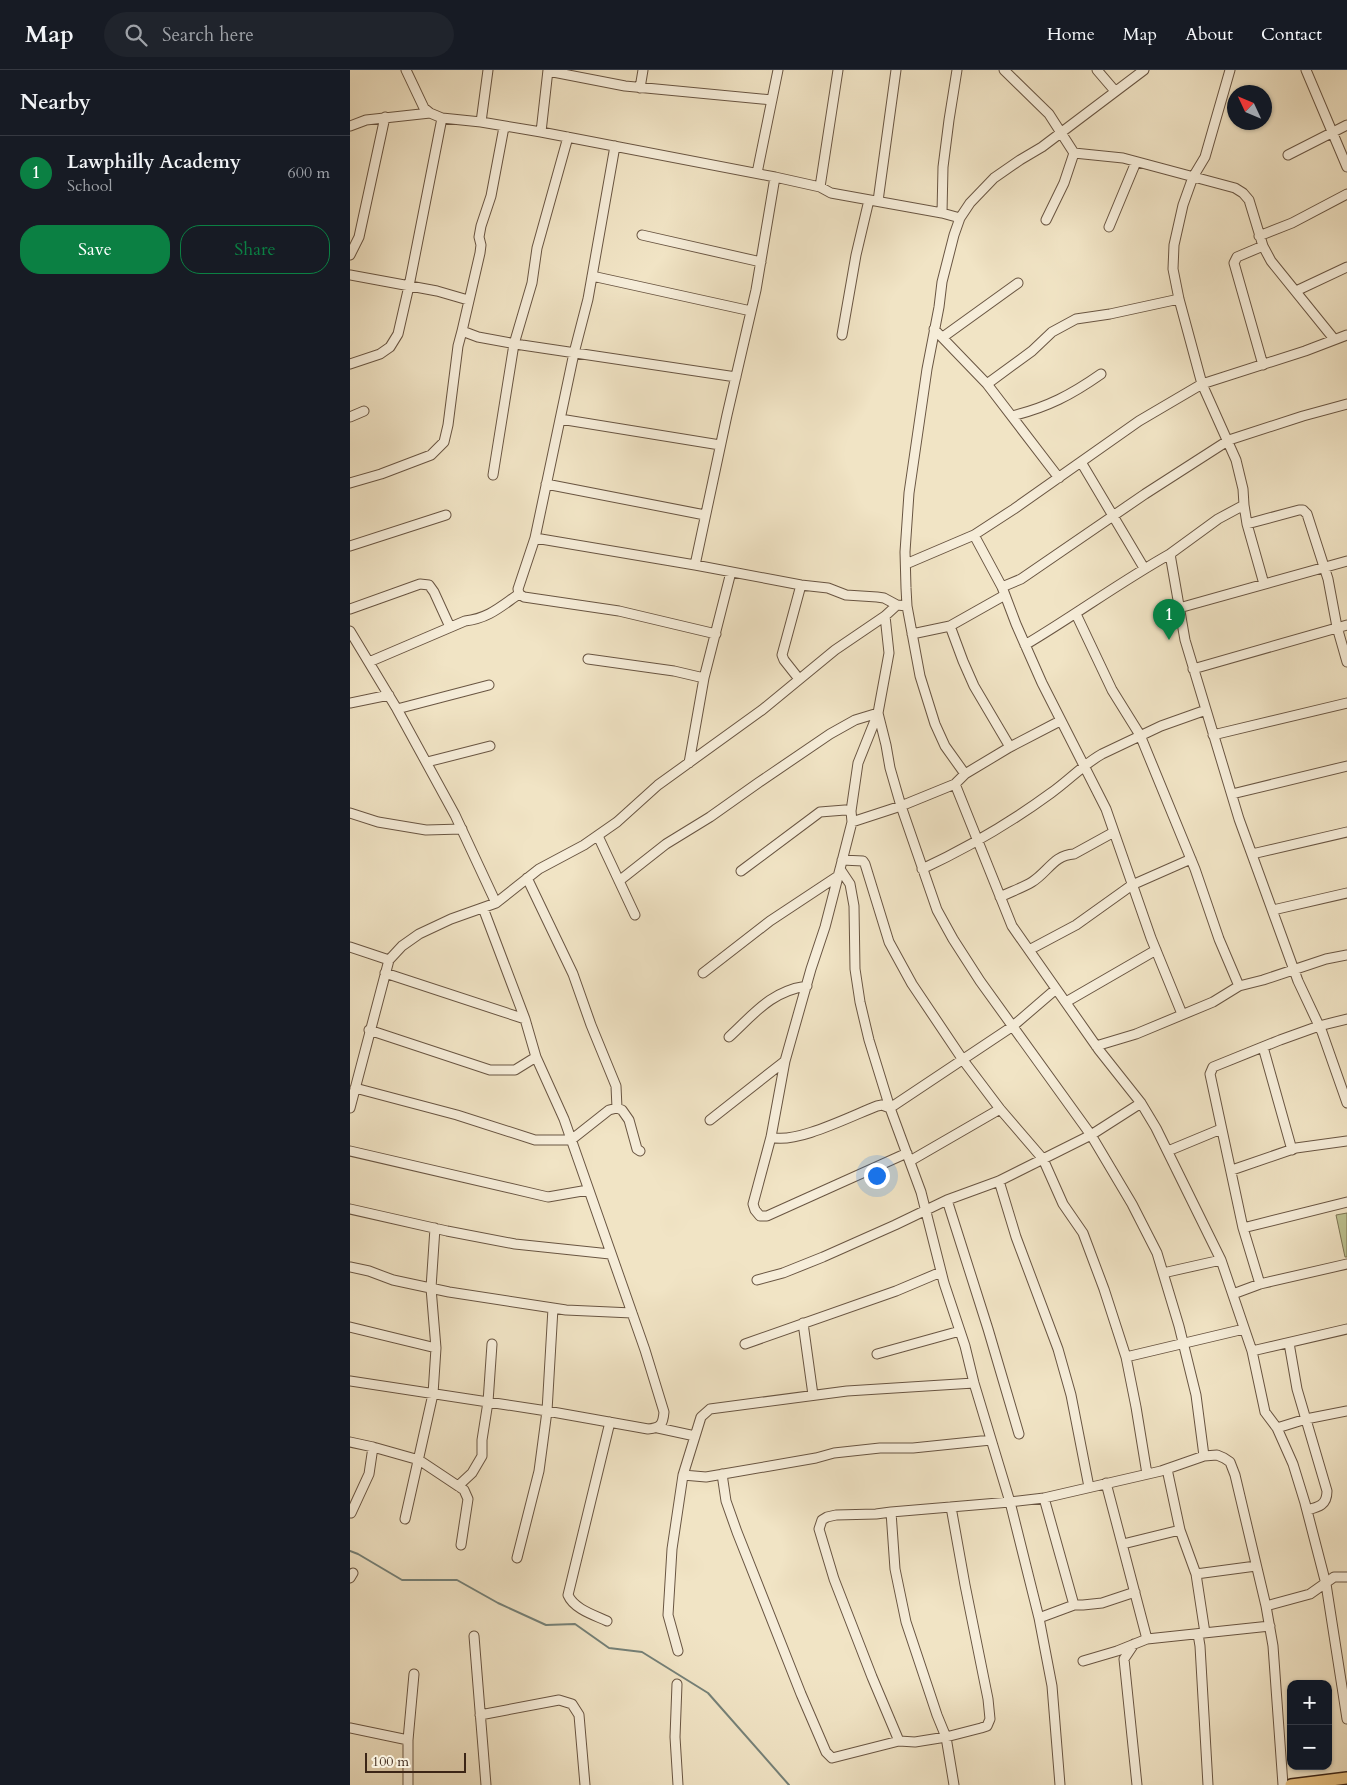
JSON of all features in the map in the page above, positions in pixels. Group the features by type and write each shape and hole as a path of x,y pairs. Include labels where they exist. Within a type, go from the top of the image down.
{"main road":[{"path":"1291,1785 1347,1778"}],"street":[{"path":"406,70 419,101 424,108 442,118 542,132 757,173 820,187 831,193 942,212 960,218"},
{"path":"481,122 488,70"},
{"path":"542,132 548,70 640,88 772,100"},
{"path":"640,88 644,70"},
{"path":"757,173 778,70"},
{"path":"820,187 838,70"},
{"path":"842,335 856,255 874,200 896,70"},
{"path":"942,212 943,167 957,70"},
{"path":"1004,70 1049,114 1074,154 1064,183 1046,220"},
{"path":"1097,70 1115,91"},
{"path":"964,774 945,746 935,724 920,676 907,606 905,552 909,493 934,329 940,307 942,282 960,218 970,203 994,178 1061,132 1144,70"},
{"path":"1230,70 1205,157 1193,177 1183,206 1174,245 1173,269 1179,299 1202,384 1228,440 1240,474 1247,524 1264,584"},
{"path":"1306,70 1347,168"},
{"path":"350,126 366,120 430,113"},
{"path":"350,255 359,237 385,117"},
{"path":"350,364 380,354 390,347 398,334 442,118"},
{"path":"1288,155 1347,125"},
{"path":"350,483 381,474 431,454 444,442 448,426 458,346 482,245 479,237 481,226 491,196 504,127"},
{"path":"493,475 514,344 532,283 537,248 568,137"},
{"path":"519,594 518,589 535,538 574,353 588,299 615,146"},
{"path":"1074,154 1099,155 1136,162 1235,188 1243,193 1249,200 1259,236 1271,261 1334,339"},
{"path":"1110,227 1136,162"},
{"path":"695,565 751,311 776,177"},
{"path":"1259,236 1292,223 1347,194"},
{"path":"642,235 761,262"},
{"path":"1263,246 1237,257 1234,263 1263,365"},
{"path":"1296,292 1347,267"},
{"path":"350,275 468,300"},
{"path":"592,276 751,311"},
{"path":"943,337 1018,283"},
{"path":"987,384 1032,351 1052,332 1076,319 1110,314 1179,299"},
{"path":"934,329 987,384 1059,478"},
{"path":"462,331 478,337 514,344 736,377"},
{"path":"906,564 974,535 1139,421 1202,384 1305,351 1347,334"},
{"path":"1012,416 1053,404 1101,374"},
{"path":"912,634 950,626 1228,440 1302,416 1347,404"},
{"path":"350,417 364,411"},
{"path":"560,419 720,445"},
{"path":"1081,462 1144,568"},
{"path":"546,484 705,515"},
{"path":"1025,645 1076,614 1144,568 1170,554 1218,519 1244,505"},
{"path":"1247,524 1299,510 1307,514 1328,579 1337,628 1347,662"},
{"path":"350,546 446,516"},
{"path":"974,535 1004,591 1025,645 1060,721 1106,809 1156,950 1182,1014"},
{"path":"535,538 801,585 828,588 846,595 884,598 897,605 907,606"},
{"path":"1170,554 1185,640 1232,794 1298,981 1319,1026 1347,1103"},
{"path":"1179,608 1347,561"},
{"path":"689,763 704,678 731,572"},
{"path":"350,609 420,584 429,585 450,627"},
{"path":"799,679 782,655 801,585"},
{"path":"369,662 465,621 479,619 491,614 519,594"},
{"path":"519,594 524,597 619,611 716,634"},
{"path":"350,1108 369,1030 389,960 402,946 419,934 451,919 496,903 539,869 598,836 617,822 658,785 762,710 836,650 885,616 897,605"},
{"path":"1076,614 1112,690 1140,735 1191,859 1219,939 1239,986"},
{"path":"885,616 889,653 878,713 858,764 851,811 852,822 785,1061 771,1137 753,1204 755,1210 760,1216 767,1216 909,1157 1000,1109"},
{"path":"1194,669 1347,625"},
{"path":"950,626 974,686 1010,747"},
{"path":"350,631 354,643 369,662 427,762 462,829 496,903"},
{"path":"588,659 674,671 704,678"},
{"path":"397,709 489,685"},
{"path":"350,703 389,695"},
{"path":"1213,735 1347,703"},
{"path":"922,869 977,841 1051,793 1093,759 1140,735 1206,710"},
{"path":"878,713 890,768 901,806 937,910 980,981 1091,1135 1132,1204 1157,1253 1196,1395 1204,1456"},
{"path":"619,880 666,844 710,817 830,734 855,720 878,713"},
{"path":"852,822 901,806 955,784 964,774 1060,721"},
{"path":"427,762 490,746"},
{"path":"1232,794 1347,766"},
{"path":"955,784 1012,926 1096,1046 1141,1103 1168,1151 1222,1260 1252,1351 1265,1412 1277,1428 1293,1464 1307,1510 1326,1584 1347,1719"},
{"path":"741,870 820,812 851,811"},
{"path":"350,813 378,822 426,830 462,829"},
{"path":"1000,897 1032,882 1059,857 1074,854 1114,832"},
{"path":"1252,854 1347,832"},
{"path":"598,836 635,915"},
{"path":"1029,950 1076,925 1132,885 1191,859"},
{"path":"703,973 840,869 862,862 865,864 889,942 912,984 963,1060 1000,1109 1043,1159 1063,1204 1077,1222 1087,1242 1126,1357 1147,1474"},
{"path":"840,869 850,884 854,906 855,969 869,1040 890,1108 909,1157 926,1210 941,1272 1010,1502 1039,1618 1052,1686 1060,1785"},
{"path":"527,878 573,974 616,1086 617,1108"},
{"path":"1273,910 1347,892"},
{"path":"483,908 525,1019 536,1057 564,1119 632,1313 664,1412 663,1423 658,1428"},
{"path":"350,947 389,960"},
{"path":"1066,1002 1156,950"},
{"path":"1096,1046 1136,1034 1212,1002 1239,986 1347,954"},
{"path":"385,973 525,1019"},
{"path":"729,1037 770,999 788,989 807,986"},
{"path":"890,1108 1013,1026 1056,989"},
{"path":"1260,1284 1243,1228 1211,1079 1211,1070 1214,1067 1280,1040 1319,1026 1347,1019"},
{"path":"369,1030 490,1070 515,1070 536,1057"},
{"path":"1263,1047 1292,1150"},
{"path":"710,1120 785,1061"},
{"path":"355,1088 457,1115 535,1140 571,1140 609,1110 617,1108 622,1110 628,1120 637,1148 640,1151"},
{"path":"757,1280 783,1273 822,1258 947,1200 999,1181 1091,1135 1141,1103"},
{"path":"771,1137 777,1139 801,1135 877,1106 882,1105 890,1108"},
{"path":"1168,1151 1222,1129"},
{"path":"1232,1170 1292,1150 1347,1141"},
{"path":"350,1151 548,1197 588,1190"},
{"path":"999,1181 1016,1237 1058,1349 1071,1396 1089,1487"},
{"path":"947,1200 1019,1434"},
{"path":"1243,1228 1347,1202"},
{"path":"350,1208 515,1244 610,1254"},
{"path":"405,1518 433,1394 436,1348 431,1288 435,1228"},
{"path":"1163,1273 1222,1260"},
{"path":"1233,1294 1260,1284 1347,1264"},
{"path":"350,1267 369,1271 394,1280 431,1288 553,1308 632,1313"},
{"path":"745,1344 896,1291 941,1272"},
{"path":"517,1558 539,1471 547,1411 553,1308"},
{"path":"803,1323 813,1395"},
{"path":"350,1327 436,1348"},
{"path":"1126,1357 1244,1329"},
{"path":"1252,1351 1347,1329"},
{"path":"877,1354 960,1331"},
{"path":"1289,1343 1297,1389 1327,1491 1325,1503 1320,1507 1307,1510"},
{"path":"458,1486 472,1473 482,1456 492,1344"},
{"path":"350,1381 547,1411 648,1429 658,1428 695,1436"},
{"path":"678,1650 668,1615 672,1549 683,1476 701,1417 710,1409 813,1395 867,1389 974,1383"},
{"path":"1277,1428 1306,1418 1347,1410"},
{"path":"607,1621 576,1606 571,1602 568,1595 610,1422"},
{"path":"683,1476 706,1477 816,1458 834,1453 880,1448 913,1448 991,1440"},
{"path":"350,1442 419,1460 464,1490 468,1499 461,1545"},
{"path":"351,1513 369,1474 374,1447"},
{"path":"900,1741 872,1677 834,1579 819,1529 822,1520 836,1515 876,1514 1044,1498 1167,1469 1204,1456 1217,1455 1230,1462 1235,1475 1266,1606 1273,1646 1283,1785"},
{"path":"1167,1469 1180,1530 1196,1574 1201,1634 1200,1646 1208,1785"},
{"path":"722,1474 726,1501 737,1532 801,1694 826,1752 832,1758 900,1741 916,1742 946,1737 987,1726 990,1719 982,1666 964,1586 951,1506"},
{"path":"1106,1483 1147,1638"},
{"path":"1044,1498 1074,1605"},
{"path":"891,1512 896,1569 906,1622 936,1715 946,1737 954,1785"},
{"path":"1123,1544 1180,1530"},
{"path":"1196,1574 1256,1566"},
{"path":"1266,1606 1310,1594 1334,1577 1347,1576"},
{"path":"1039,1618 1074,1605 1102,1603 1135,1592"},
{"path":"1084,1661 1117,1651 1147,1638 1270,1626"},
{"path":"474,1636 486,1785"},
{"path":"1124,1659 1134,1644"},
{"path":"1117,1651 1124,1659 1137,1785"},
{"path":"408,1785 408,1740 414,1674"},
{"path":"677,1684 675,1737 678,1785"},
{"path":"480,1714 559,1700 572,1704 579,1714 585,1785"},
{"path":"350,1728 408,1740"}],"green space":[{"path":"1347,1213 1347,1257 1345,1257 1336,1215"}],"waterway":[{"path":"350,1551 402,1580 457,1580 498,1603 546,1625 575,1624 609,1648 642,1652 708,1693 789,1785"}],"place":[{"name":"Lawphilly Academy","path":"1169,640"}]}
